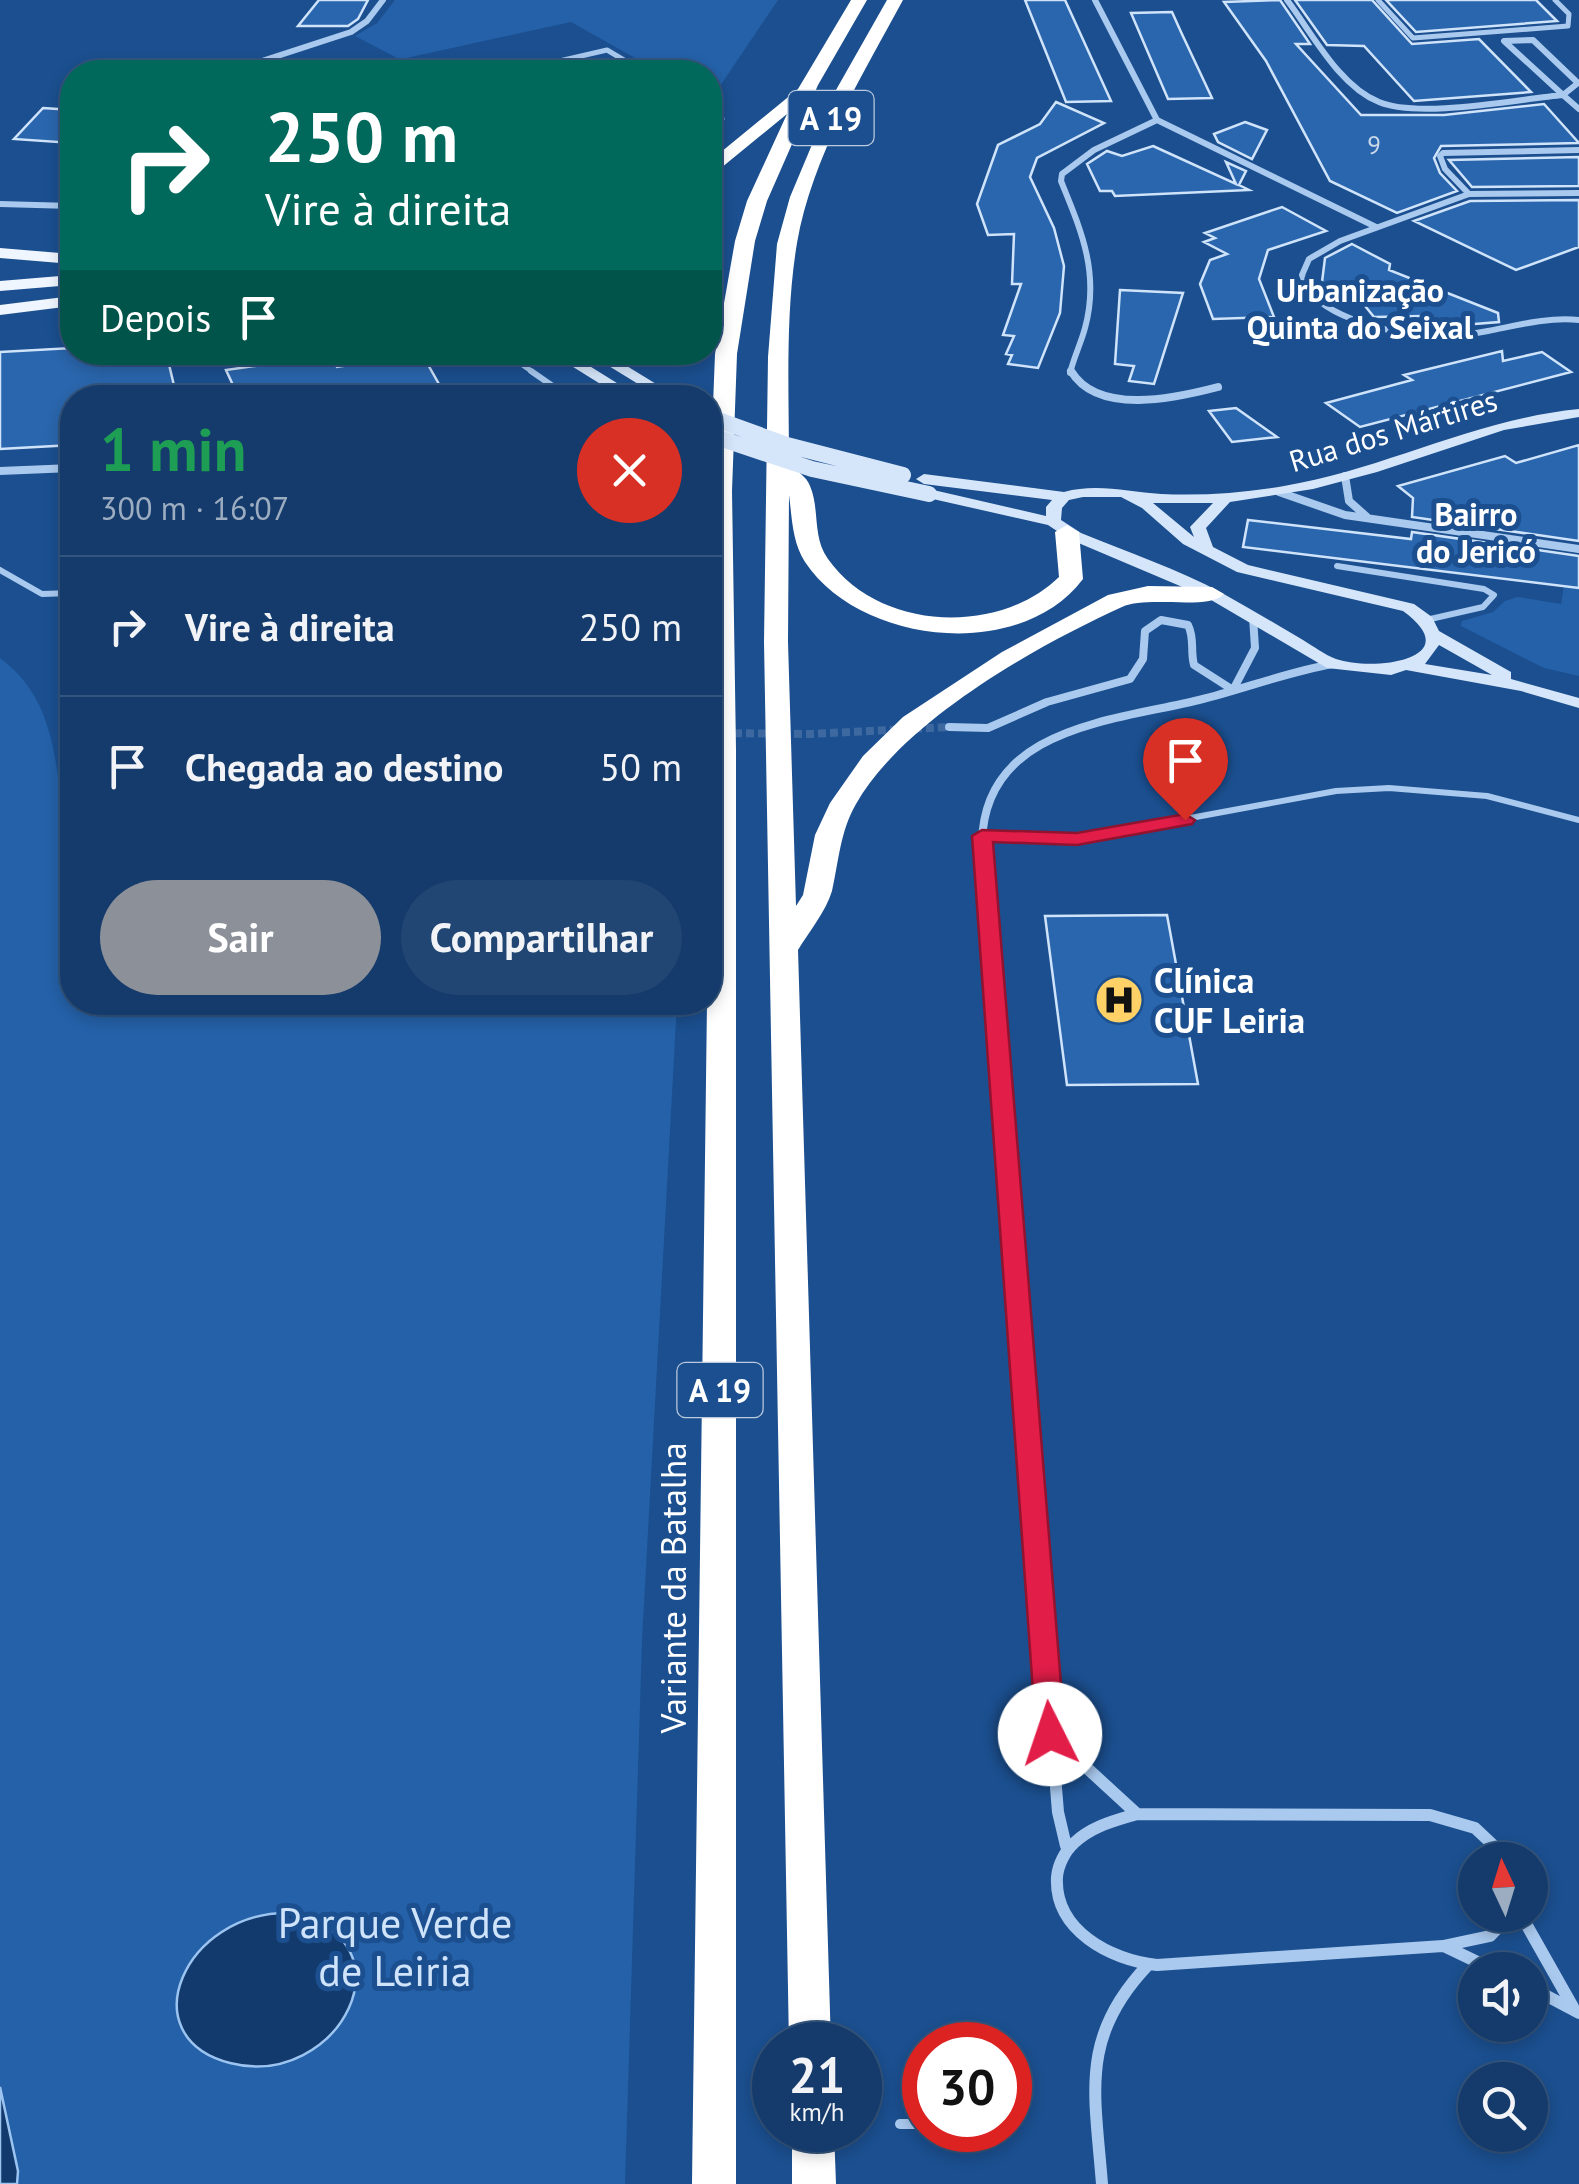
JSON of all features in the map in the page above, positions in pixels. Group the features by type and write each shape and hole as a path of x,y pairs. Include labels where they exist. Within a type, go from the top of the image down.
{"highway":[{"name":"Variante da Batalha","path":"722,463 726,354 744,241 756,201 809,85 859,0"},
{"name":"A 19","path":"809,2022 776,642 777,465 787,244 826,129 895,0"},
{"path":"722,160 809,85"},
{"path":"722,344 726,354"},
{"path":"777,465 799,485 807,536 816,561 854,599 907,619 941,624 982,623 1035,610 1055,597 1071,579 1060,527"},
{"path":"784,949 817,895 828,835 843,803 872,762 912,722 1010,657 1117,600 1148,593 1212,594"},
{"name":"Variante da Batalha","path":"722,638 722,942"},
{"name":"Variante da Batalha","path":"714,2184 722,1015"},
{"path":"813,2152 814,2184"}],"main road":[{"path":"0,253 60,258"},
{"path":"0,290 60,282"},
{"path":"0,290 60,288"},
{"path":"0,310 60,302"},
{"path":"577,365 611,385"},
{"path":"615,365 650,385"},
{"name":"Rua dos Mártires","path":"927,486 1064,497 1099,490 1223,501 1345,476 1487,428 1579,413"},
{"path":"722,421 815,454 1060,527 1212,594 1332,664 1380,670 1408,666 1524,686 1579,703"},
{"path":"722,439 812,469 927,486"},
{"path":"1135,496 1207,552 1260,575 1400,604 1429,627 1524,686"},
{"path":"1060,527 1054,508 1064,497"},
{"path":"1207,552 1198,527 1223,501"},
{"path":"1408,666 1428,653 1429,627"}],"street":[{"path":"265,60 351,32 367,21 384,0"},
{"path":"1095,0 1157,120 1182,137 1377,227"},
{"path":"1286,0 1329,55 1377,101 1413,106 1563,96 1578,83 1534,40 1514,39 1504,44 1563,96 1579,109"},
{"path":"1157,120 1094,150 1062,174 1061,181 1092,256 1087,324 1070,373 1088,387 1132,398 1173,397 1218,387"},
{"path":"1470,194 1445,168 1442,154 1579,150"},
{"path":"1579,193 1470,194 1316,253 1305,264 1302,275 1308,291 1342,315 1380,328 1430,336 1470,334 1537,318 1579,320"},
{"path":"0,204 60,206"},
{"path":"0,470 60,468"},
{"path":"1345,476 1349,501 1367,518"},
{"path":"1279,492 1311,506 1367,518 1579,549"},
{"path":"1233,690 1255,648 1252,617"},
{"path":"948,727 988,728 1047,702 1130,679 1143,658 1145,632 1162,620 1188,625 1194,637 1190,654 1194,666 1233,690"},
{"path":"1332,664 1106,720 1038,747 1002,779 984,812 984,892 1050,1734 1058,1812 1066,1846 1055,1878 1060,1905 1077,1932 1101,1950 1148,1965 1443,1946 1494,1932"},
{"path":"1050,1734 1136,1814"},
{"path":"1066,1846 1106,1819 1136,1814 1430,1814 1466,1821 1494,1842"},
{"path":"1531,1932 1576,2010"},
{"path":"1443,1946 1458,1953"},
{"path":"1102,2184 1093,2064 1112,2004 1148,1965"},
{"path":"1548,1996 1576,2010"}],"lane":[{"path":"1378,0 1413,38 1568,26 1569,14 1555,0"},
{"path":"1506,31 1514,39"},
{"path":"564,60 607,50 624,60"},
{"path":"523,365 551,385"},
{"path":"1337,566 1484,589 1494,595 1482,606 1429,627"},
{"path":"0,570 42,594 60,593"},
{"path":"982,836 1077,839 1364,788 1454,790 1579,820"}],"green space":[{"path":"395,0 778,0 722,83 722,60 639,60 571,22 403,60 394,60 399,59 355,36 377,23"},
{"path":"1564,586 1579,588 1579,676 1544,668 1461,626 1462,621 1493,612 1505,601 1518,597 1561,604"},
{"name":"Parque Verde de Leiria","path":"0,658 31,690 53,747 60,792 60,1015 676,1015 642,1641 625,2184 0,2184"}],"shaded area":[{"path":"289,1913 328,1928 350,1951 356,1979 349,2008 330,2035 303,2055 269,2066 230,2063 199,2049 182,2028 177,2004 183,1977 198,1953 222,1932 252,1918"},
{"path":"0,2087 18,2171 17,2184 0,2184"}],"building":[{"path":"319,0 368,0 358,19 348,26 298,26"},
{"path":"1025,0 1065,0 1111,101 1066,102"},
{"path":"1280,0 1310,44 1296,44 1361,115 1444,115 1544,104 1579,143 1441,146 1434,158 1440,173 1457,191 1397,213 1330,181 1266,61 1224,2"},
{"path":"1295,0 1372,0 1412,44 1479,39 1531,92 1414,101 1364,46 1327,45"},
{"path":"1386,0 1536,0 1557,21 1416,32"},
{"path":"1172,12 1212,98 1168,99 1131,13"},
{"path":"1056,102 1104,123 1037,158 1030,177 1054,228 1064,266 1060,313 1038,368 1008,364 1012,355 1006,354 1014,336 1003,335 1021,284 1012,284 1014,234 988,235 977,204 998,145 1040,124"},
{"path":"43,108 60,109 60,142 14,139"},
{"path":"1245,122 1267,130 1252,159 1218,142 1214,134"},
{"path":"1153,146 1236,184 1226,162 1246,171 1239,185 1249,190 1115,196 1112,191 1100,191 1087,164 1107,151 1122,156"},
{"path":"1579,157 1579,186 1472,187 1449,160"},
{"path":"1579,200 1579,247 1516,270 1414,221 1470,201"},
{"path":"1282,207 1326,231 1268,250 1259,279 1274,317 1213,319 1200,284 1210,260 1227,254 1204,242 1215,238 1205,233"},
{"path":"1352,244 1390,264 1389,270 1498,313 1499,322 1425,328 1423,316 1374,317 1357,296 1331,298 1322,282 1325,258"},
{"path":"1120,290 1183,293 1154,384 1129,381 1134,366 1115,364"},
{"path":"60,349 60,365 169,365 174,385 60,385 60,446 0,449 0,352"},
{"path":"1502,351 1503,361 1542,352 1571,372 1360,427 1326,403 1412,380 1404,375"},
{"path":"428,365 439,385 233,385 226,370 255,366"},
{"path":"1236,408 1277,437 1232,442 1209,411"},
{"path":"1579,445 1579,541 1412,517 1413,498 1398,486 1505,456 1516,463"},
{"path":"1248,520 1411,539 1412,532 1579,556 1579,588 1243,547"},
{"name":"Clínica CUF Leiria","path":"1167,915 1198,1084 1067,1085 1045,916"}],"tunnel":[{"path":"722,733 810,734 949,727"}],"place":[{"name":"Clínica CUF Leiria","path":"1119,1000"}],"district":[{"name":"Urbanização Quinta do Seixal","path":"1360,308"},
{"name":"Bairro do Jericó","path":"1476,532"}],"route":[{"path":"1050,1734 982,836 1077,839 1185,820"}]}
